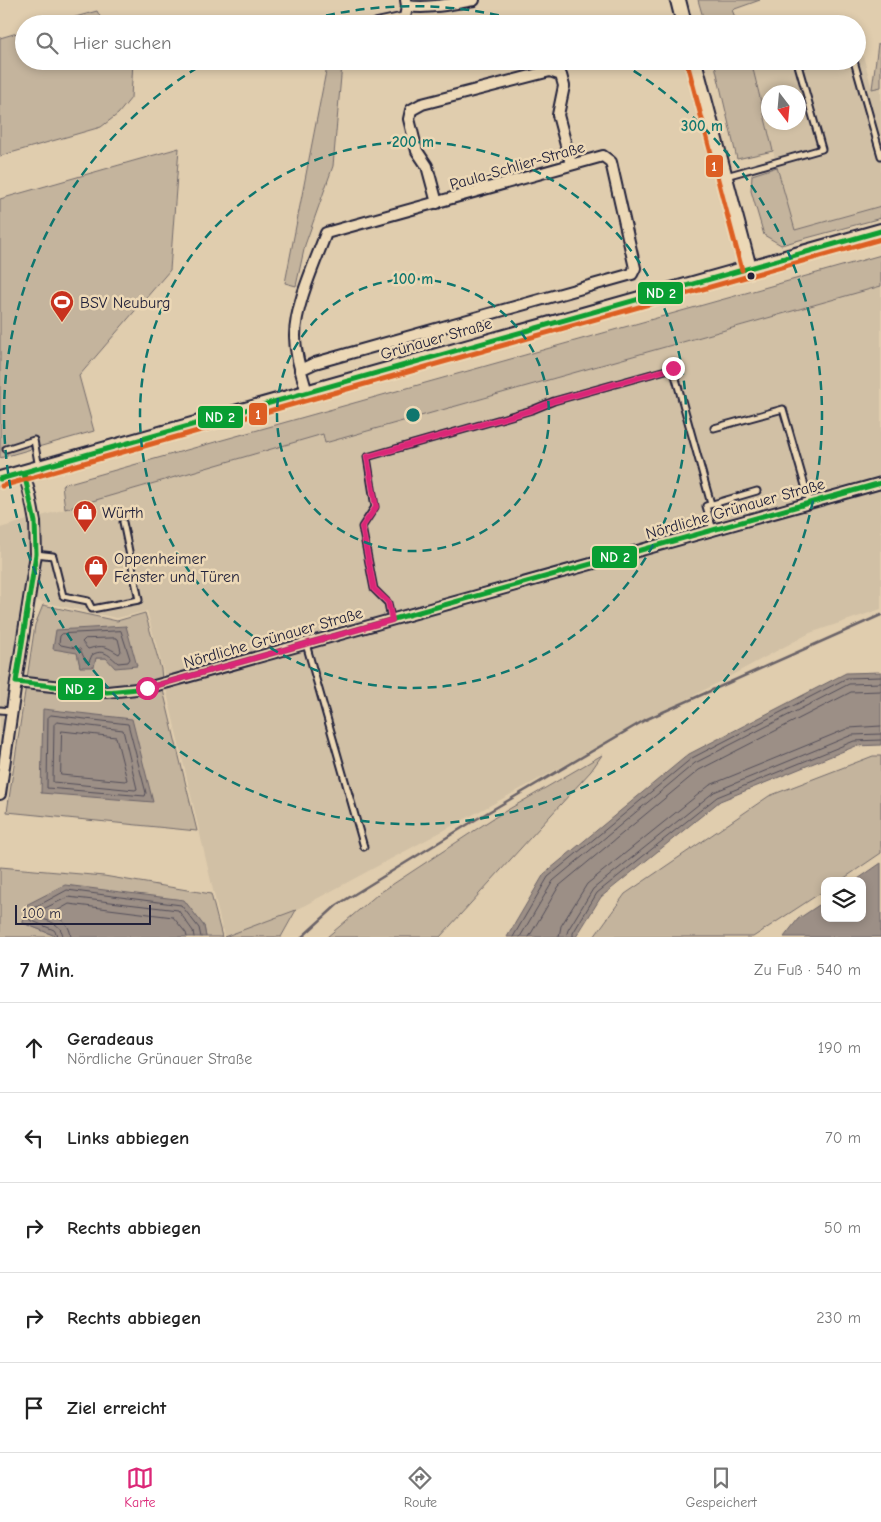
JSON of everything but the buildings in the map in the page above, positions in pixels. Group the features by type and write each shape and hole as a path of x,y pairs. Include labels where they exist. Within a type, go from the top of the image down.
{"street":[{"path":"407,3 418,8 474,0"},
{"path":"678,0 682,15"},
{"path":"696,70 749,268"},
{"path":"437,203 427,166 417,151 409,119 411,110 422,104 550,71 561,75 564,86 558,115 571,164"},
{"name":"Paula-Schlier-Straße","path":"300,370 314,363 632,274 635,268 610,162 602,156 326,233 298,313 295,336 296,353 300,370 306,393"},
{"name":"Grünauer Straße","path":"0,479 881,231"},
{"path":"0,794 36,554 35,522 24,473"},
{"name":"Nördliche Grünauer Straße","path":"16,682 108,692 147,688 881,484"}],"lane":[{"path":"725,176 822,149 799,70"},
{"path":"857,70 881,156"},
{"path":"392,620 388,602 374,589 362,527 376,507 367,457 532,410 554,401 673,368 711,504"},
{"path":"714,428 783,409 810,503"},
{"path":"6,449 34,440 39,468"},
{"path":"713,530 706,506 757,491"},
{"path":"36,554 53,556 63,596 88,600 92,609 139,600 123,522"},
{"path":"306,644 364,847"},
{"path":"0,710 12,711"}],"shaded area":[{"path":"698,0 760,0 732,10 734,15 702,15"},
{"path":"97,11 99,15 83,15"},
{"path":"15,34 15,70 133,70 131,98 118,114 101,127 0,156 0,38"},
{"path":"881,43 881,87 872,89 878,44"},
{"path":"866,66 872,89 881,87 881,206 795,230 768,130 806,130 806,85 761,85 761,102 753,70 866,70"},
{"path":"326,70 342,70 333,166 305,245 296,286 285,283"},
{"path":"716,70 753,70 761,102 761,130 768,130 773,151 737,159"},
{"name":"BSV Neuburg","path":"179,148 170,270 79,376 94,431 0,458 0,199"},
{"path":"777,167 795,230 881,206 881,218 781,245 764,235 751,191 752,175"},
{"path":"881,255 881,286 325,443 323,434 65,509 62,485"},
{"path":"881,286 881,609 810,633 296,910 224,937 163,670 147,611 117,618 24,598 0,760 0,528 323,434 325,443"},
{"path":"43,605 117,621 145,613 161,669 163,690 197,831 7,812 35,625","holes":["126,626 106,658 96,658 80,667 78,653"]},
{"path":"602,755 591,771 440,937 327,937 378,894 492,819"},
{"path":"873,756 881,756 881,853 846,877 821,877 821,893 753,937 594,937 625,894 769,796"},
{"path":"0,867 104,876 211,894 222,937 206,937 204,926 26,905 23,923 58,937 0,937"},
{"path":"296,910 281,937 224,937"}],"water":[{"path":"126,626 137,666 115,668 106,658 96,658 94,667 80,667 77,653 53,649 56,630"},
{"path":"881,672 881,745 856,746 720,801 601,897 576,937 507,937 544,874 689,754 846,673"},
{"path":"43,709 132,719 153,802 41,793"},
{"path":"881,863 881,937 784,937 798,919 821,904 821,922 866,922 866,877 861,877"},
{"path":"65,885 184,900 204,926 206,937 58,937 23,923 26,905"}],"waterway":[{"path":"302,937 337,905 475,820 645,720 881,615"}],"transit line":[{"name":"1","path":"689,70 742,270"},
{"path":"0,479 881,231"},
{"name":"1","path":"2,486 881,239"},
{"path":"24,473 35,522 36,554 16,682 107,692 147,688 881,483"}],"place":[{"name":"BSV Neuburg","path":"62,323"},
{"name":"Würth","path":"85,533"},
{"name":"Oppenheimer Fenster und Türen","path":"96,588"}],"route":[{"path":"147,688 392,620 388,602 374,589 362,527 376,507 367,457 532,410 554,401 673,368"}]}
